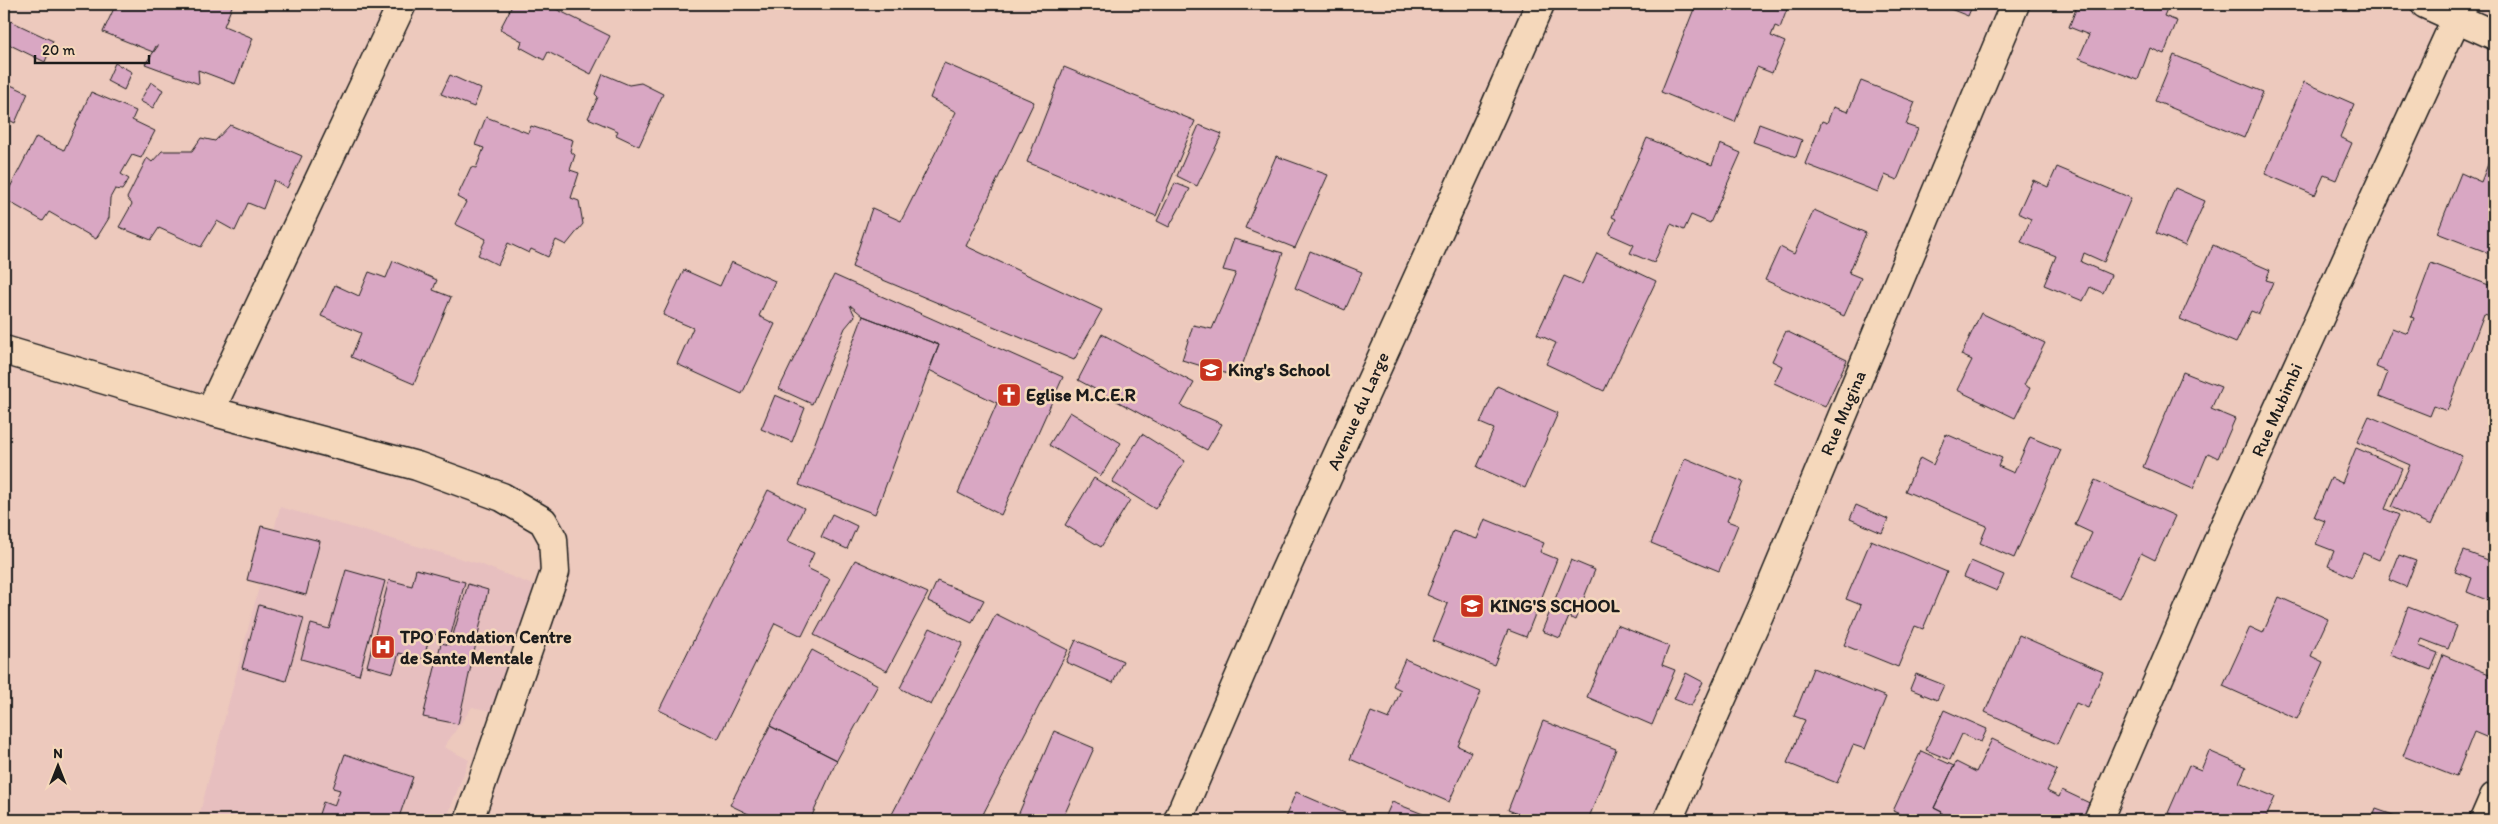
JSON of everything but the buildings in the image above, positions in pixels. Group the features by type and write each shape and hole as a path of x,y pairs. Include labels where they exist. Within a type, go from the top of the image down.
{"street":[{"path":"210,410 402,4"},
{"name":"Avenue du Large","path":"1178,820 1284,573 1540,4"},
{"name":"Rue Mugina","path":"1668,820 1762,608 2015,4"},
{"path":"2425,4 2460,12 2494,35"},
{"name":"Rue Mubimbi","path":"2098,820 2228,518 2460,12"},
{"path":"4,350 210,410 417,466 502,497 543,521 553,539 555,572 469,820"},
{"path":"2484,820 2494,797"}],"shaded area":[{"name":"TPO Fondation Centre de Sante Mentale","path":"280,507 480,564 540,588 505,714 472,707 444,747 469,760 446,820 198,820"}],"place":[{"name":"King's School","path":"1211,370"},
{"name":"Eglise M.C.E.R","path":"1009,395"},
{"name":"KING'S SCHOOL","path":"1472,606"},
{"name":"TPO Fondation Centre de Sante Mentale","path":"383,647"}]}
